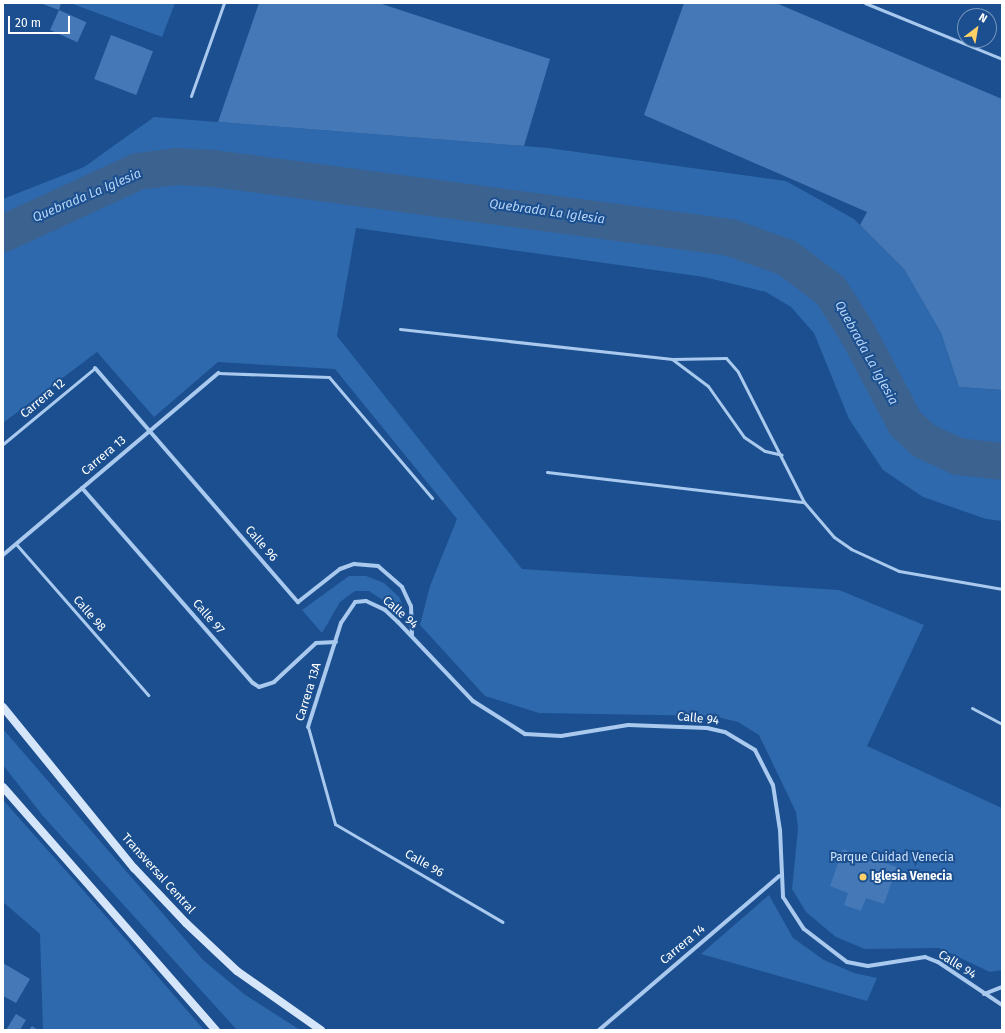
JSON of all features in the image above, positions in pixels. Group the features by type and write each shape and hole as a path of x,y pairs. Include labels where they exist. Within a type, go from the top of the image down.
{"main road":[{"name":"Transversal Central","path":"3,707 134,868 186,923 237,971 321,1030"},
{"path":"3,787 216,1030"}],"street":[{"name":"Calle 96","path":"95,368 298,602 340,569 354,564 378,566 402,587 412,606 412,635"},
{"name":"Carrera 13","path":"3,556 218,373"},
{"name":"Calle 97","path":"82,488 252,683 259,687 271,684 316,643 336,642"},
{"name":"Calle 94","path":"366,601 385,610 412,635 473,701 502,723 525,734 561,736 628,725 707,728 741,739 755,750 773,785 780,830 779,876 783,897 791,913 804,929 847,962 868,966 925,957 1002,1005"},
{"name":"Carrera 13A","path":"308,727 348,609 356,602 366,601"},
{"name":"Carrera 14","path":"599,1030 779,876"},
{"path":"984,994 1002,987"}],"lane":[{"path":"191,96 224,3"},
{"path":"865,3 1002,59"},
{"path":"400,329 672,359 726,358 738,372 782,455 804,502 834,537 871,560 919,576 1002,589"},
{"path":"672,359 708,386 744,437 765,451 782,455"},
{"name":"Carrera 12","path":"3,444 95,368"},
{"path":"218,373 329,377 432,498"},
{"path":"547,472 804,502"},
{"name":"Calle 98","path":"16,544 148,695"},
{"path":"972,708 1002,724"},
{"name":"Carrera 13A","path":"308,727 335,824"},
{"name":"Calle 96","path":"335,824 502,922"}],"green space":[{"path":"70,3 175,3 162,37"},
{"name":"Parque Cuidad Venecia","path":"154,117 548,148 786,181 854,219 904,269 941,333 959,387 1002,390 1002,521 986,519 923,497 883,470 849,419 814,333 791,307 766,292 704,277 356,228 337,336 522,569 839,590 924,625 867,746 1002,808 1002,970 990,972 939,948 865,949 836,937 806,912 792,889 798,829 796,812 759,735 738,722 713,716 539,713 485,696 420,625 430,586 457,519 335,369 218,362 154,417 97,352 3,423 3,199 84,167"},
{"path":"349,576 366,576 384,583 399,597 408,617 369,591 355,591 340,602 322,633 302,610"},
{"path":"3,729 203,960 244,994 300,1030 237,1030 43,816 3,765"},
{"path":"3,800 204,1030 43,1030 40,934 3,902"},
{"path":"769,895 793,938 824,960 854,973 877,978 867,1001 701,954"}],"building":[{"path":"40,3 61,3 59,10"},
{"path":"259,3 379,3 550,59 524,146 218,122"},
{"path":"684,3 776,3 1002,99 1002,390 959,387 941,333 904,269 860,225 867,212 644,115"},
{"path":"59,10 86,22 77,42 50,30"},
{"path":"111,35 153,51 136,95 94,79"},
{"name":"Iglesia Venecia","path":"843,849 897,867 884,904 866,898 861,911 844,905 848,893 830,886"},
{"path":"3,963 30,979 16,1003 3,996"},
{"path":"16,1014 26,1020 20,1030 6,1030"},
{"path":"32,1026 38,1030 29,1030"}],"waterway":[{"name":"Quebrada La Iglesia","path":"3,233 137,171 175,166 213,168 730,237 786,257 830,290 858,334 905,423 923,440 957,456 1002,461"}],"place":[{"name":"Iglesia Venecia","path":"863,877"}]}
